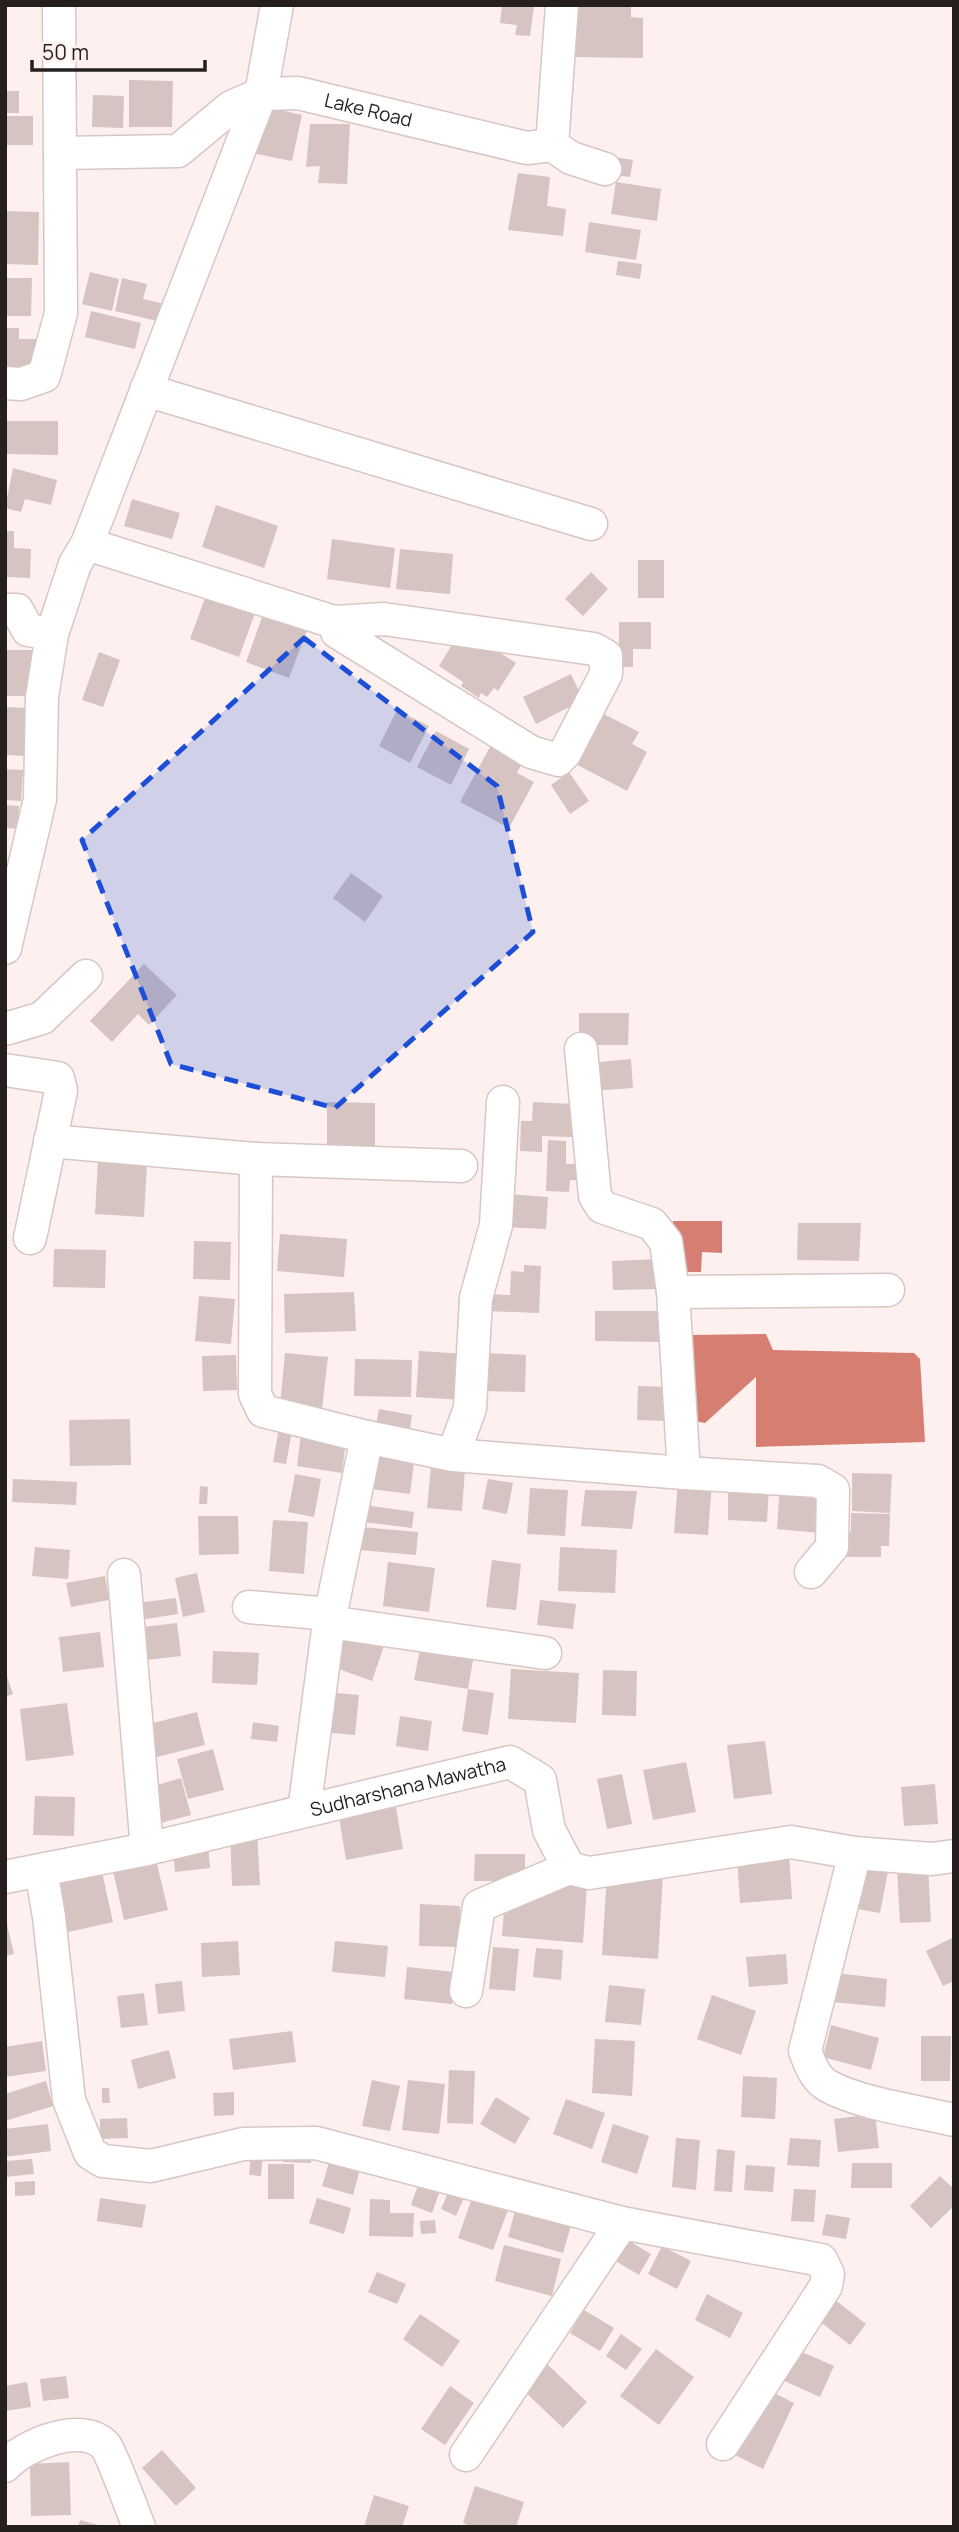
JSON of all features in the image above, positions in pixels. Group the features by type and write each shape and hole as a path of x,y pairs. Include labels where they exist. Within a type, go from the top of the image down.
{"street":[{"path":"5,383 20,384 44,376 61,313 59,5"},
{"path":"5,948 40,799 42,697 52,634 75,564 87,544 261,94 277,5"},
{"path":"562,5 552,145 571,158 605,169"},
{"name":"Lake Road","path":"60,153 178,151 230,107 261,94 298,93 527,148 552,145"},
{"path":"146,390 591,524"},
{"path":"87,544 334,622 384,619 594,649 606,656 606,674 565,753 558,760 531,752 337,632 334,622"},
{"path":"5,610 17,610 28,630 52,634"},
{"path":"5,1029 42,1018 86,976"},
{"path":"581,1049 595,1196 602,1207 652,1224 666,1242 674,1292 684,1473"},
{"path":"5,1070 58,1078 61,1091 30,1238"},
{"path":"453,1455 470,1408 476,1298 496,1225 503,1102"},
{"path":"50,1141 256,1159 461,1166"},
{"path":"256,1159 255,1394 263,1411 453,1455 684,1473 818,1480 833,1490 832,1546 811,1572"},
{"path":"674,1292 888,1290"},
{"path":"304,1811 330,1618 367,1437"},
{"path":"124,1575 147,1849"},
{"path":"249,1607 545,1653"},
{"name":"Sudharshana Mawatha","path":"5,1877 147,1849 510,1762 540,1780 549,1830 569,1868"},
{"path":"466,1991 479,1906 569,1868 589,1873 791,1842 855,1853 932,1859 954,1856"},
{"path":"855,1853 805,2051 812,2070 827,2085 862,2098 954,2120"},
{"path":"41,1870 49,1917 69,2100 90,2153 103,2161 151,2166 243,2144 316,2143 622,2223 821,2260 828,2274 826,2286 723,2444"},
{"path":"466,2455 622,2223"},
{"path":"5,2466 44,2440 87,2435 105,2446 139,2527"}],"highlighted area":[{"path":"304,638 497,786 533,932 335,1108 171,1064 82,840"}],"shaded area":[{"path":"673,1221 722,1221 722,1253 702,1252 701,1272 674,1272"},
{"path":"766,1334 773,1350 914,1353 920,1359 925,1442 756,1447 756,1377 705,1423 694,1421 690,1335"}],"building":[{"path":"502,5 534,6 530,36 515,35 517,25 500,23"},
{"path":"573,5 631,5 631,17 643,18 643,58 574,57"},
{"path":"129,80 173,81 172,127 129,127"},
{"path":"5,91 19,91 19,113 5,113"},
{"path":"93,95 124,96 123,128 92,127"},
{"path":"262,106 302,115 292,161 252,153"},
{"path":"7,116 33,116 33,145 7,145"},
{"path":"310,124 350,124 347,184 318,183 320,166 306,167"},
{"path":"609,156 633,160 630,177 607,174"},
{"path":"518,173 550,177 547,206 566,209 563,236 508,230"},
{"path":"616,182 661,189 657,221 611,214"},
{"path":"5,211 39,212 38,265 5,264"},
{"path":"589,222 641,230 636,260 585,252"},
{"path":"618,261 642,264 640,279 616,275"},
{"path":"90,272 119,279 112,311 82,304"},
{"path":"5,278 32,278 31,316 5,316"},
{"path":"122,278 147,284 143,299 161,303 157,321 115,311"},
{"path":"91,311 141,323 135,349 85,337"},
{"path":"5,328 19,328 19,339 36,339 36,371 5,370"},
{"path":"5,421 58,421 58,455 5,454"},
{"path":"13,468 57,480 51,505 25,499 21,512 5,508"},
{"path":"132,499 180,513 172,539 124,526"},
{"path":"216,505 278,526 264,568 202,547"},
{"path":"5,531 14,531 14,548 31,549 30,578 5,577"},
{"path":"332,539 395,548 390,588 327,579"},
{"path":"400,549 453,554 450,594 396,589"},
{"path":"638,560 664,560 664,598 638,598"},
{"path":"591,572 608,589 583,616 565,599"},
{"path":"209,587 258,605 239,657 190,639"},
{"path":"265,609 309,625 289,678 246,662"},
{"path":"619,622 651,622 651,649 633,649 633,667 619,667"},
{"path":"458,635 475,637 516,663 498,691 494,688 487,697 481,693 479,698 461,686 463,682 439,666"},
{"path":"5,650 33,650 32,696 5,696"},
{"path":"99,652 120,660 103,707 82,700"},
{"path":"571,674 583,700 536,724 523,697"},
{"path":"5,707 28,708 27,756 5,755"},
{"path":"397,710 429,726 410,763 379,746"},
{"path":"596,710 639,732 632,744 647,752 627,791 570,761"},
{"path":"436,731 469,749 451,785 417,767"},
{"path":"496,736 527,753 517,773 534,782 509,828 460,802"},
{"path":"5,769 23,770 21,801 5,800"},
{"path":"569,772 589,801 570,814 551,785"},
{"path":"5,805 19,806 18,829 5,828"},
{"path":"351,873 383,896 365,922 333,898"},
{"path":"144,964 177,995 149,1025 138,1014 112,1042 90,1021"},
{"path":"579,1013 629,1013 628,1045 579,1045"},
{"path":"631,1059 633,1088 592,1091 590,1063"},
{"path":"327,1102 375,1103 375,1147 327,1147"},
{"path":"533,1102 573,1104 572,1137 542,1136 542,1152 520,1151 521,1121 532,1121"},
{"path":"548,1140 566,1141 566,1164 582,1164 581,1181 570,1180 569,1192 546,1191"},
{"path":"98,1160 147,1163 144,1217 95,1214"},
{"path":"507,1194 548,1197 546,1229 505,1227"},
{"path":"798,1223 861,1223 859,1261 797,1260"},
{"path":"280,1234 347,1239 344,1277 277,1271"},
{"path":"194,1241 231,1242 230,1280 193,1279"},
{"path":"54,1249 106,1250 105,1288 53,1287"},
{"path":"659,1259 659,1289 613,1290 612,1261"},
{"path":"524,1265 541,1266 539,1313 484,1311 485,1294 510,1295 511,1271 524,1272"},
{"path":"354,1292 356,1331 285,1333 284,1294"},
{"path":"199,1296 235,1299 231,1344 195,1341"},
{"path":"595,1311 661,1311 661,1342 595,1341"},
{"path":"419,1351 466,1354 462,1400 416,1397"},
{"path":"285,1353 328,1357 322,1409 280,1405"},
{"path":"487,1353 526,1355 525,1392 485,1391"},
{"path":"236,1355 237,1390 203,1391 202,1356"},
{"path":"355,1359 412,1360 411,1397 354,1396"},
{"path":"638,1386 666,1387 665,1421 637,1420"},
{"path":"379,1409 412,1415 409,1436 375,1430"},
{"path":"130,1419 131,1465 70,1466 69,1420"},
{"path":"279,1428 292,1431 286,1464 273,1462"},
{"path":"301,1433 346,1440 342,1473 297,1466"},
{"path":"376,1449 415,1455 410,1494 371,1489"},
{"path":"431,1467 465,1469 462,1511 427,1508"},
{"path":"852,1473 892,1474 890,1513 852,1511"},
{"path":"295,1474 321,1479 314,1517 288,1512"},
{"path":"13,1479 77,1482 76,1505 12,1502"},
{"path":"488,1479 513,1483 507,1514 482,1509"},
{"path":"678,1480 712,1483 708,1535 674,1533"},
{"path":"728,1483 769,1486 767,1522 728,1520"},
{"path":"780,1483 824,1490 819,1533 777,1529"},
{"path":"200,1486 208,1487 207,1504 199,1504"},
{"path":"530,1488 568,1490 565,1536 527,1534"},
{"path":"585,1490 637,1491 632,1529 581,1526"},
{"path":"358,1504 414,1512 412,1528 356,1521"},
{"path":"851,1513 890,1514 889,1546 881,1546 881,1557 845,1557 846,1531 851,1532"},
{"path":"198,1516 238,1516 239,1554 199,1555"},
{"path":"273,1520 308,1522 304,1574 269,1571"},
{"path":"361,1527 418,1532 416,1555 359,1550"},
{"path":"35,1547 70,1550 68,1579 32,1576"},
{"path":"560,1547 617,1550 615,1593 558,1591"},
{"path":"492,1560 521,1564 516,1610 486,1607"},
{"path":"388,1562 435,1568 429,1612 383,1606"},
{"path":"197,1573 205,1612 183,1617 175,1578"},
{"path":"105,1576 109,1600 71,1607 66,1583"},
{"path":"176,1598 178,1614 139,1620 137,1603"},
{"path":"540,1600 576,1604 573,1629 537,1625"},
{"path":"177,1623 181,1656 146,1660 142,1627"},
{"path":"347,1626 386,1640 372,1681 333,1667"},
{"path":"100,1632 104,1667 63,1672 59,1637"},
{"path":"422,1639 475,1649 468,1689 414,1680"},
{"path":"213,1651 259,1653 257,1685 212,1683"},
{"path":"511,1669 579,1673 576,1723 508,1719"},
{"path":"603,1670 637,1671 636,1716 602,1715"},
{"path":"5,1671 13,1694 5,1697"},
{"path":"468,1689 494,1693 488,1735 462,1731"},
{"path":"327,1692 359,1695 355,1735 322,1732"},
{"path":"67,1703 74,1755 26,1761 20,1709"},
{"path":"197,1712 205,1745 153,1758 145,1725"},
{"path":"400,1716 432,1721 428,1751 396,1746"},
{"path":"253,1722 279,1726 277,1742 251,1739"},
{"path":"765,1741 772,1794 734,1799 727,1745"},
{"path":"213,1749 224,1790 188,1799 177,1759"},
{"path":"686,1762 696,1812 653,1820 643,1770"},
{"path":"622,1774 632,1824 607,1829 597,1779"},
{"path":"181,1778 191,1815 156,1824 147,1788"},
{"path":"935,1784 938,1824 904,1826 901,1787"},
{"path":"35,1796 75,1797 74,1836 33,1835"},
{"path":"396,1807 403,1849 346,1860 339,1817"},
{"path":"257,1830 260,1885 232,1886 230,1831"},
{"path":"208,1845 210,1868 175,1872 173,1849"},
{"path":"789,1853 792,1899 740,1903 737,1857"},
{"path":"475,1854 525,1854 525,1881 474,1881"},
{"path":"155,1856 168,1910 124,1920 112,1866"},
{"path":"862,1860 889,1866 880,1913 852,1908"},
{"path":"928,1868 931,1922 900,1923 897,1869"},
{"path":"102,1872 113,1922 64,1933 53,1883"},
{"path":"607,1872 663,1875 658,1959 602,1955"},
{"path":"560,1881 587,1884 583,1943 502,1936 505,1898"},
{"path":"420,1904 460,1906 459,1947 419,1946"},
{"path":"5,1916 14,1954 5,1956"},
{"path":"954,1937 954,1981 943,1986 926,1951"},
{"path":"238,1941 240,1975 202,1977 201,1943"},
{"path":"335,1941 388,1946 385,1977 332,1972"},
{"path":"493,1947 519,1949 515,1991 489,1989"},
{"path":"536,1948 563,1950 561,1980 533,1977"},
{"path":"786,1954 788,1984 749,1987 746,1957"},
{"path":"407,1967 455,1972 452,2004 404,1999"},
{"path":"836,1973 887,1979 885,2007 833,2002"},
{"path":"182,1981 185,2011 158,2014 155,1984"},
{"path":"609,1985 645,1989 641,2025 605,2022"},
{"path":"144,1993 148,2025 121,2028 117,1996"},
{"path":"712,1995 756,2011 741,2055 697,2039"},
{"path":"831,2025 879,2038 871,2070 823,2057"},
{"path":"292,2031 296,2062 233,2070 229,2039"},
{"path":"921,2036 951,2036 950,2081 921,2081"},
{"path":"595,2039 635,2041 632,2096 592,2093"},
{"path":"42,2041 46,2071 5,2077 5,2047"},
{"path":"169,2050 176,2078 138,2089 131,2060"},
{"path":"449,2070 475,2071 473,2124 447,2123"},
{"path":"743,2076 777,2078 775,2119 741,2117"},
{"path":"372,2080 400,2086 390,2131 362,2126"},
{"path":"408,2080 445,2084 439,2134 402,2130"},
{"path":"46,2081 53,2106 5,2121 5,2094"},
{"path":"102,2088 109,2088 110,2103 102,2103"},
{"path":"234,2092 234,2115 214,2116 213,2093"},
{"path":"496,2097 530,2118 515,2144 480,2124"},
{"path":"566,2099 605,2113 592,2149 553,2134"},
{"path":"875,2114 879,2148 838,2152 834,2119"},
{"path":"127,2118 128,2138 100,2139 100,2119"},
{"path":"48,2124 51,2151 5,2157 5,2129"},
{"path":"613,2124 649,2136 637,2174 601,2162"},
{"path":"676,2138 700,2140 696,2190 672,2187"},
{"path":"790,2138 821,2140 819,2167 787,2165"},
{"path":"283,2149 311,2149 311,2163 283,2162"},
{"path":"717,2149 735,2151 732,2192 714,2191"},
{"path":"251,2152 263,2153 261,2176 249,2175"},
{"path":"332,2153 362,2162 353,2195 322,2186"},
{"path":"32,2159 34,2174 5,2177 5,2161"},
{"path":"852,2163 892,2163 892,2188 851,2188"},
{"path":"268,2164 294,2164 294,2199 268,2199"},
{"path":"746,2165 775,2167 773,2192 744,2190"},
{"path":"940,2176 954,2189 954,2206 931,2228 910,2206"},
{"path":"421,2177 442,2185 432,2213 411,2205"},
{"path":"35,2181 35,2195 15,2196 15,2182"},
{"path":"451,2186 466,2193 456,2216 441,2209"},
{"path":"794,2189 816,2190 814,2222 791,2221"},
{"path":"100,2198 146,2205 142,2228 97,2221"},
{"path":"317,2198 351,2208 344,2234 309,2223"},
{"path":"472,2198 508,2210 493,2250 458,2238"},
{"path":"370,2199 390,2200 390,2213 414,2213 413,2237 369,2236"},
{"path":"516,2207 572,2222 563,2253 508,2237"},
{"path":"826,2214 850,2218 846,2239 822,2235"},
{"path":"435,2220 436,2233 421,2234 420,2221"},
{"path":"619,2235 651,2254 639,2275 607,2256"},
{"path":"504,2245 561,2259 552,2296 495,2281"},
{"path":"662,2246 691,2261 677,2289 648,2274"},
{"path":"377,2272 406,2284 397,2304 368,2292"},
{"path":"707,2294 743,2313 730,2338 695,2320"},
{"path":"834,2299 866,2324 850,2345 818,2320"},
{"path":"584,2310 614,2328 600,2351 570,2333"},
{"path":"420,2314 460,2341 442,2367 403,2339"},
{"path":"621,2334 642,2349 626,2370 606,2356"},
{"path":"793,2348 834,2366 820,2397 780,2379"},
{"path":"656,2349 694,2377 659,2425 620,2396"},
{"path":"546,2363 587,2402 563,2428 522,2389"},
{"path":"66,2376 69,2398 43,2401 40,2379"},
{"path":"27,2382 31,2407 5,2411 5,2386"},
{"path":"450,2386 474,2403 445,2445 421,2429"},
{"path":"764,2388 794,2403 763,2469 733,2454"},
{"path":"162,2450 196,2488 176,2506 142,2468"},
{"path":"69,2462 71,2515 31,2516 30,2464"},
{"path":"475,2486 524,2502 516,2527 473,2527 463,2523"},
{"path":"374,2495 409,2506 402,2527 364,2527"},
{"path":"80,2520 102,2526 102,2527 78,2527"}]}
